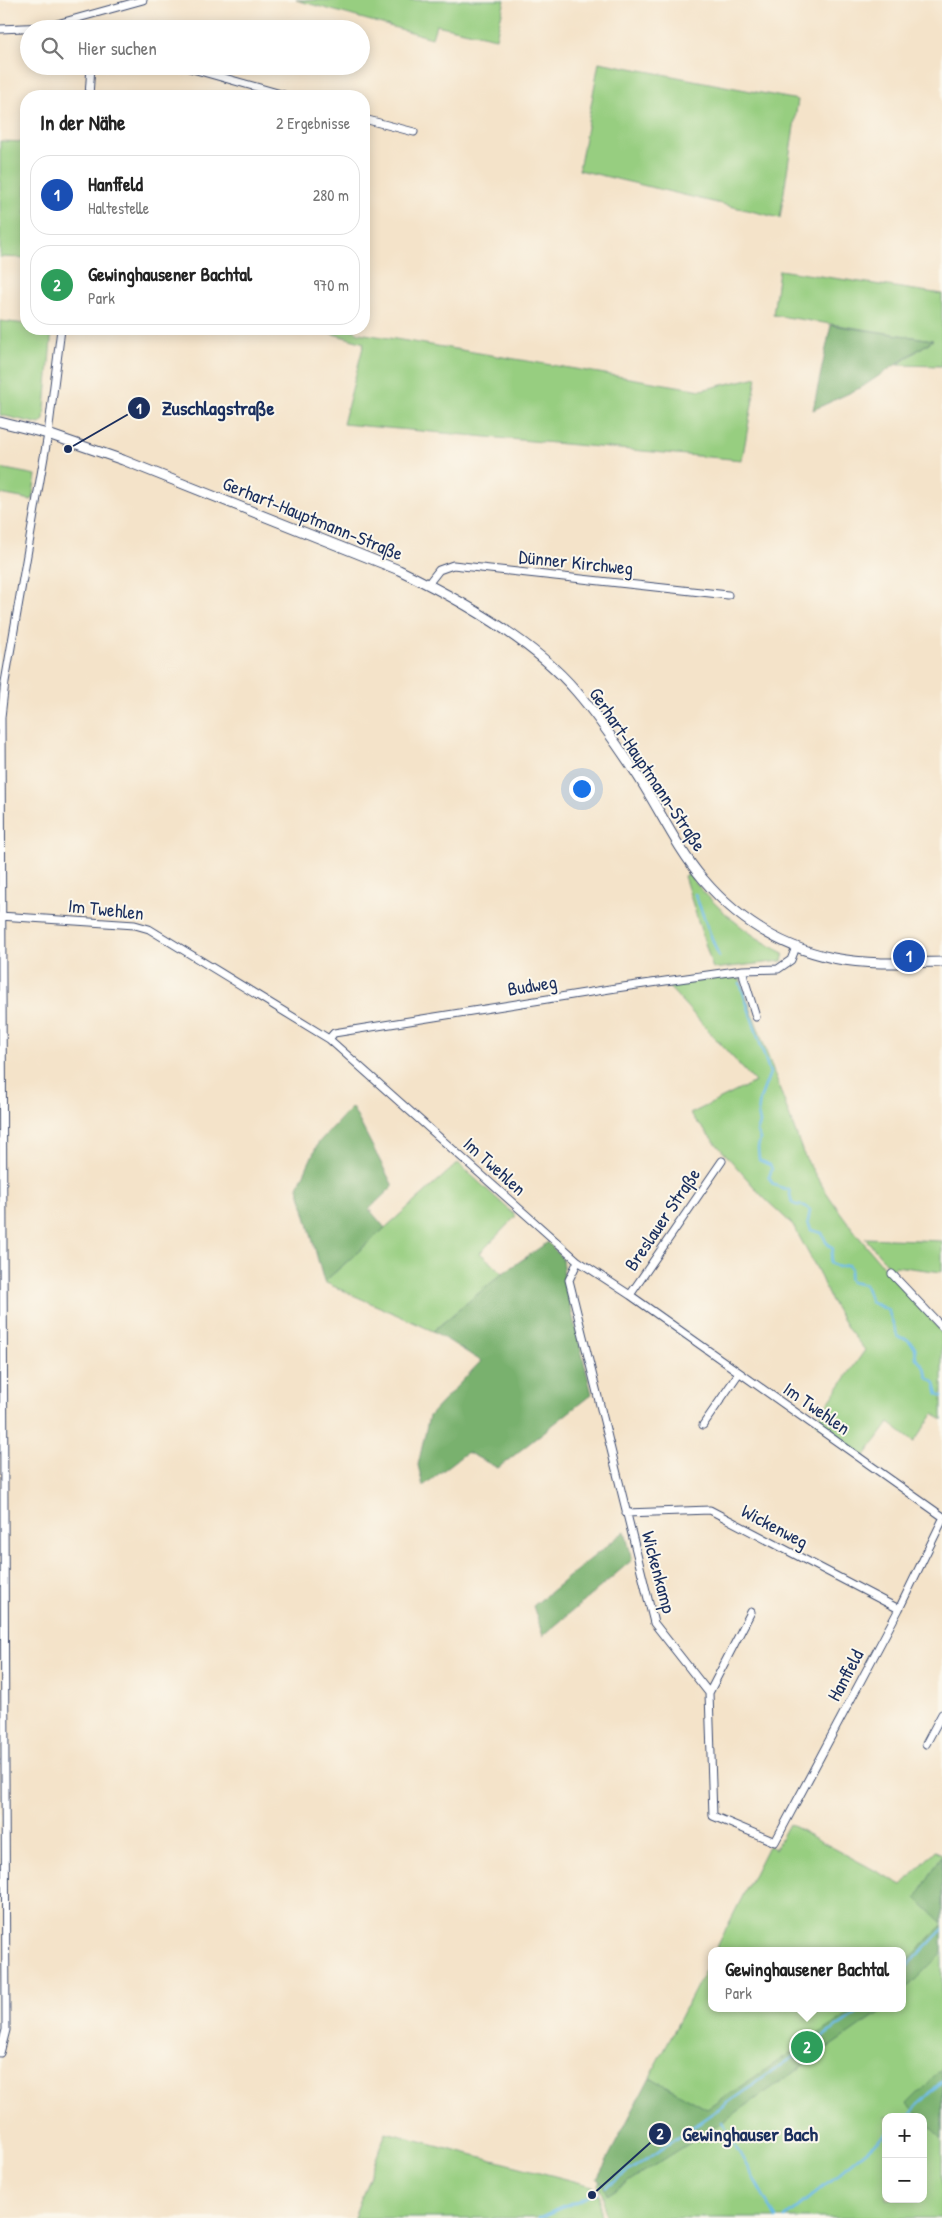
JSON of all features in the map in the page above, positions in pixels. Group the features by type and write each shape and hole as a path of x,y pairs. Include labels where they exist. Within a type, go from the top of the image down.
{"street":[{"path":"76,20 143,0"},
{"path":"0,29 20,29"},
{"path":"89,90 90,75"},
{"path":"215,75 268,90"},
{"path":"370,121 414,132"},
{"path":"0,2053 6,2030 1,717 5,682 48,434 60,335"},
{"name":"Gerhart-Hauptmann-Straße","path":"0,422 48,434 123,460 311,534 400,570 484,616 535,652 576,690 636,772 686,855 703,879 757,929 796,947 832,958 860,962 942,962"},
{"name":"Dünner Kirchweg","path":"428,584 439,570 453,566 728,595"},
{"path":"0,675 5,682"},
{"name":"Im Twehlen","path":"1,916 135,925 149,929 329,1039 578,1261 630,1295 942,1516"},
{"name":"Budweg","path":"329,1039 334,1033 743,970 778,969 792,960 796,947"},
{"path":"743,970 756,1017"},
{"name":"Breslauer Straße","path":"630,1295 722,1161"},
{"name":"Wickenkamp","path":"578,1261 569,1280 654,1623 709,1693"},
{"path":"892,1274 942,1327"},
{"path":"703,1425 739,1373"},
{"name":"Wickenweg","path":"626,1513 710,1510 898,1609"},
{"name":"Hanffeld","path":"709,1693 713,1816 775,1842 898,1609 942,1521"},
{"path":"709,1693 751,1612"},
{"path":"926,1744 942,1714"}],"green space":[{"path":"296,0 505,0 496,38 436,25 432,38"},
{"path":"599,62 798,100 780,218 579,170"},
{"path":"0,141 20,142 20,258 0,257"},
{"path":"779,270 942,294 942,366 897,365 933,340 773,315"},
{"path":"0,321 20,323 20,335 51,335 44,420 40,424 0,415"},
{"path":"831,325 933,340 862,387 813,410"},
{"path":"337,335 370,335 701,390 757,377 742,460 343,424 364,343"},
{"path":"0,468 36,475 32,500 0,494"},
{"path":"688,874 709,898 732,919 756,937 784,953 782,961 713,969 684,876"},
{"path":"725,977 740,979 803,1153 817,1178 867,1247 942,1332 942,1420 934,1413 914,1442 889,1423 864,1457 815,1422 865,1350 848,1329 830,1299 818,1271 793,1225 763,1197 690,1114 755,1082 668,986"},
{"path":"352,1107 393,1186 369,1209 385,1228 324,1282 298,1187 318,1143"},
{"path":"458,1163 516,1216 480,1253 503,1273 433,1331 324,1282"},
{"path":"865,1238 942,1241 942,1272 895,1266 893,1271"},
{"path":"548,1242 562,1258 565,1285 592,1394 498,1468 467,1452 423,1486 418,1465 429,1416 481,1361 433,1331 503,1273"},
{"path":"625,1531 632,1560 543,1636 533,1606"},
{"path":"789,1824 902,1885 935,1851 942,1854 942,2218 605,2218 603,2196 598,2184 654,2079 650,2077 708,1965 708,2012 906,2012 906,1947 717,1947 768,1846 775,1849"},
{"path":"942,1855 942,1923 916,1898"},
{"path":"942,1925 942,1953 906,1989 906,1963"},
{"path":"851,2012 880,2012 717,2126 607,2195 603,2184 597,2179 650,2077 707,2109"},
{"path":"942,2069 942,2139 927,2124 927,2113 916,2113 907,2104"},
{"path":"386,2132 593,2186 600,2197 600,2218 354,2218"}],"waterway":[{"path":"695,894 719,957"},
{"path":"740,983 770,1073 760,1099 758,1114 760,1123 757,1132 760,1139 758,1148 759,1160 770,1165 772,1169 769,1177 772,1183 789,1190 792,1203 805,1206 810,1210 808,1222 811,1230 822,1233 826,1242 833,1249 830,1262 838,1267 848,1265 851,1269 849,1278 851,1282 865,1285 871,1302 888,1310 898,1337 907,1339 915,1347 916,1358 925,1369 928,1378 935,1383 938,1394 942,1396"},
{"path":"906,1968 942,1930"},
{"path":"606,2187 858,2012"},
{"path":"910,2113 942,2081"},
{"path":"722,2122 776,2218"},
{"path":"785,2218 882,2137"},
{"path":"539,2218 598,2192"}],"place":[{"name":"Zuschlagstraße","path":"68,449"},
{"name":"Hanffeld","path":"909,956"},
{"name":"Gewinghausener Bachtal","path":"807,2047"},
{"name":"Gewinghauser Bach","path":"592,2195"}]}
